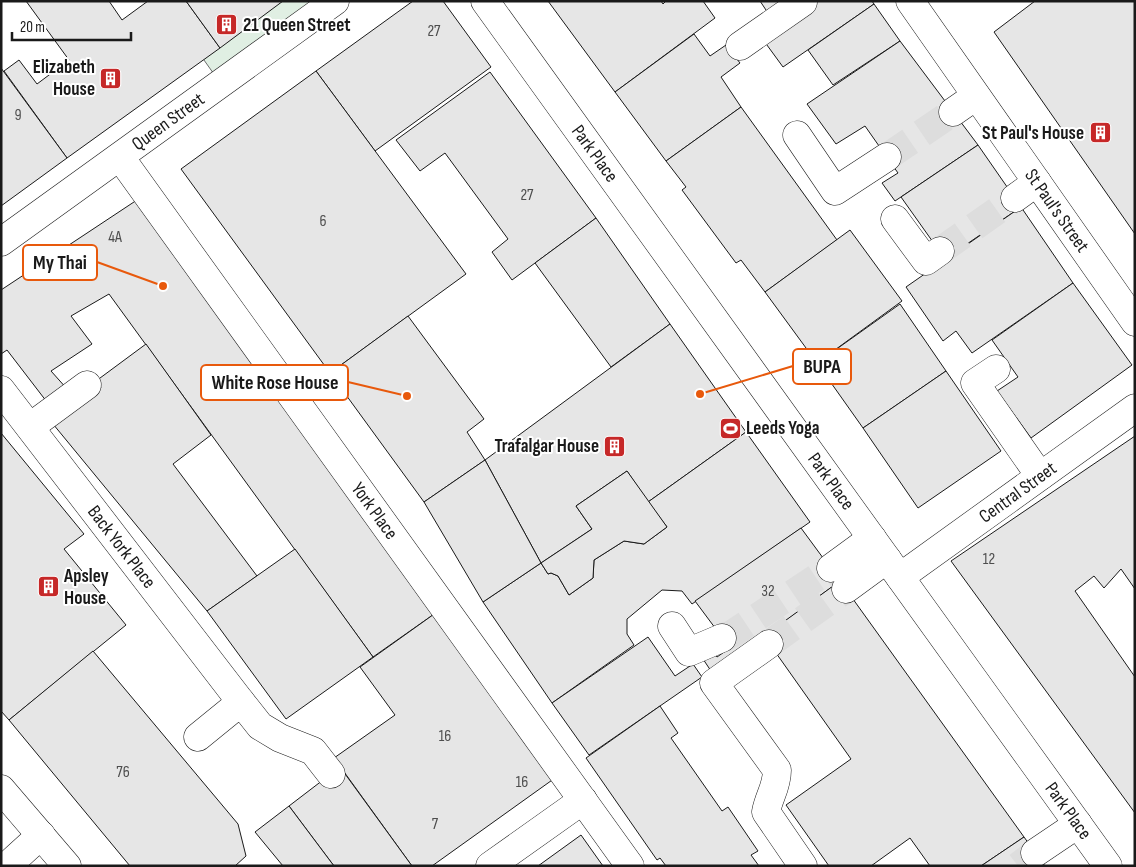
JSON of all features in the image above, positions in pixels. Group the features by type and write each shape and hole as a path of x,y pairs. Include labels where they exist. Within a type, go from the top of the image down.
{"street":[{"name":"Queen Street","path":"1,242 335,1"},
{"name":"Park Place","path":"485,1 1108,866"},
{"path":"745,34 804,2"},
{"name":"St Paul's Street","path":"919,4 976,96 1135,322"},
{"path":"953,112 976,96"},
{"path":"798,136 836,191 887,157"},
{"name":"York Place","path":"120,157 630,866"},
{"path":"1015,198 1037,182"},
{"path":"895,219 926,261 940,251"},
{"path":"996,369 975,383 1040,476"},
{"path":"30,427 87,385"},
{"name":"Back York Place","path":"1,390 260,726 280,738 313,751 331,774"},
{"name":"Central Street","path":"838,578 886,558 1040,476 1135,408"},
{"path":"672,626 689,652 722,638"},
{"path":"769,644 714,683 777,770 777,784 769,798 766,812 803,866"},
{"path":"198,737 241,702"},
{"path":"1,789 67,866"},
{"path":"490,866 583,800"},
{"path":"1035,853 1078,824"},
{"path":"7,866 40,835"}],"green space":[{"path":"162,1 335,1 221,84"}],"building":[{"name":"Elizabeth House","path":"26,1 109,1 122,20 148,1 186,1 220,48 67,158 4,71 19,60 37,84 69,60"},
{"name":"21 Queen Street","path":"186,1 283,1 220,48"},
{"path":"413,1 443,1 491,67 375,151 316,71"},
{"path":"548,1 661,1 663,4 666,1 703,1 715,18 615,92"},
{"path":"760,1 785,1 768,13"},
{"path":"803,1 872,1 874,4 783,67 764,41"},
{"name":"St Paul's House","path":"1035,1 1135,1 1135,234 994,32"},
{"path":"874,4 900,41 833,85 808,50"},
{"path":"694,34 710,56 726,45 740,63 721,77 741,107 666,161 615,92"},
{"path":"900,41 978,145 895,201 882,183 898,173 865,126 836,144 807,104"},
{"path":"1,68 67,158 1,206"},
{"path":"316,71 466,274 330,373 181,169"},
{"path":"490,72 596,218 512,280 492,252 508,239 445,153 420,171 396,140"},
{"path":"741,107 837,240 765,292 741,260 736,263 682,190 686,187 666,161"},
{"path":"978,145 1021,207 945,259 901,197"},
{"path":"143,196 437,612 373,657 109,294 71,316 92,344 51,371 68,390 50,406 7,350 1,354 1,290"},
{"path":"1021,207 1073,283 972,353 956,331 943,341 906,287"},
{"path":"596,218 670,324 611,367 535,263"},
{"path":"850,230 902,301 817,363 765,292"},
{"path":"1073,283 1132,365 1031,438 997,391 1018,377 992,340"},
{"path":"900,304 946,371 863,428 817,363"},
{"path":"408,316 484,419 467,432 485,460 424,502 330,373"},
{"name":"Trafalgar House","path":"670,324 746,432 648,502 627,471 576,506 592,529 541,563 485,460"},
{"path":"146,344 211,435 173,464 257,576 207,611 53,424 101,388 96,381"},
{"path":"946,371 1001,451 918,508 863,428"},
{"path":"746,432 810,522 692,604 682,591 662,590 627,619 627,634 634,645 552,703 483,602 541,563 548,574 551,573 558,576 569,595 593,578 594,560 624,541 644,544 667,527 648,502"},
{"name":"Apsley House","path":"1,433 84,534 64,549 126,625 9,720 1,711"},
{"path":"1135,436 1135,589 1121,569 1104,588 1094,576 1075,591 1135,677 1135,813 951,561"},
{"path":"485,460 541,563 483,602 424,502"},
{"path":"627,471 667,527 644,544 624,541 594,560 593,578 569,595 558,576 551,573 548,574 541,563 592,529 576,506"},
{"path":"801,528 840,581 713,674 701,656 711,649 717,657 730,648 695,601"},
{"path":"295,549 373,657 286,719 207,611"},
{"path":"840,581 1024,837 981,866 930,866 910,838 871,866 829,866 786,805 851,759 764,636"},
{"path":"437,612 555,778 432,866 412,866 334,758 395,715 360,667"},
{"path":"648,637 675,676 693,664 702,677 589,755 552,703"},
{"path":"93,651 238,824 246,856 235,866 130,866 9,720"},
{"path":"660,706 678,733 671,738 722,811 728,807 758,851 751,855 759,866 666,866 660,858 657,860 586,758"},
{"path":"340,767 412,866 334,866 289,806"},
{"path":"289,806 334,866 283,866 255,832"},
{"path":"581,835 603,866 538,866"},
{"path":"1024,837 1045,866 981,866"}],"tunnel":[{"path":"887,157 953,112"},
{"path":"940,251 1015,198"},
{"path":"722,638 732,634 831,568"},
{"path":"769,644 846,589"},
{"path":"1018,866 1035,853"}],"place":[{"name":"21 Queen Street","path":"227,25"},
{"name":"Elizabeth House","path":"111,78"},
{"name":"St Paul's House","path":"1100,133"},
{"name":"My Thai","path":"163,286"},
{"name":"BUPA","path":"700,394"},
{"name":"White Rose House","path":"407,396"},
{"name":"Leeds Yoga","path":"730,428"},
{"name":"Trafalgar House","path":"615,446"},
{"name":"Apsley House","path":"48,587"}]}
